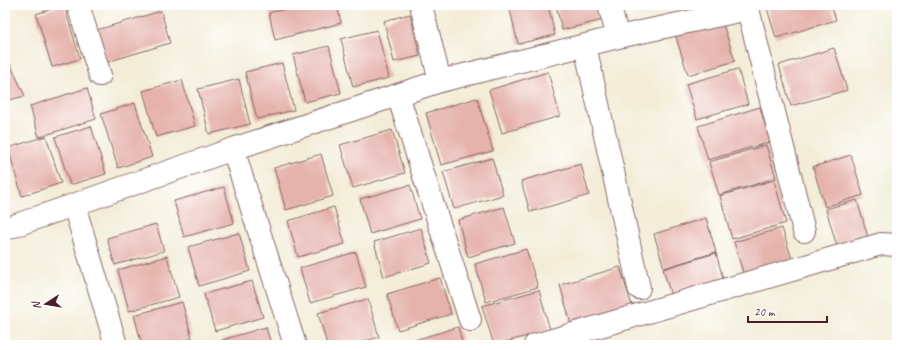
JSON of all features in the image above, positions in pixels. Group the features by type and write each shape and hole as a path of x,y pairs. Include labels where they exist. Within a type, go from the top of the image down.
{"street":[{"path":"78,5 100,75"},
{"path":"421,5 440,81"},
{"path":"609,5 618,37"},
{"path":"5,229 233,148 440,81 618,37 748,9 804,231"},
{"path":"585,46 640,288"},
{"path":"398,95 470,320"},
{"path":"233,148 295,345"},
{"path":"74,205 116,345"},
{"path":"535,345 881,244 897,245"}],"building":[{"path":"64,5 80,59 52,67 36,14"},
{"path":"300,5 337,5 341,23 275,40 269,13"},
{"path":"509,5 548,5 555,35 518,44"},
{"path":"556,5 600,5 603,20 562,30"},
{"path":"766,5 831,5 836,20 776,38"},
{"path":"161,11 170,43 107,62 97,30"},
{"path":"410,14 420,56 394,62 384,21"},
{"path":"722,21 735,61 688,75 675,34"},
{"path":"377,30 389,78 353,87 341,39"},
{"path":"329,46 341,93 305,102 293,55"},
{"path":"834,48 847,90 791,106 779,65"},
{"path":"5,53 25,96 5,101"},
{"path":"282,63 294,110 257,119 245,72"},
{"path":"738,69 748,104 697,119 686,84"},
{"path":"548,72 560,116 502,133 489,90"},
{"path":"239,79 250,124 209,134 198,89"},
{"path":"182,80 195,126 156,137 143,91"},
{"path":"87,88 96,119 39,137 30,106"},
{"path":"477,98 493,151 441,165 426,113"},
{"path":"135,103 152,157 118,168 101,114"},
{"path":"760,107 770,142 708,160 698,126"},
{"path":"91,126 106,174 70,185 55,137"},
{"path":"392,130 405,173 353,188 340,145"},
{"path":"46,136 61,183 22,196 8,148"},
{"path":"766,145 776,178 719,195 709,162"},
{"path":"321,154 333,196 286,210 274,168"},
{"path":"851,155 863,195 825,207 813,167"},
{"path":"492,158 503,195 454,209 443,172"},
{"path":"581,164 589,195 530,212 521,181"},
{"path":"774,180 786,223 732,239 720,196"},
{"path":"410,185 420,219 370,234 360,199"},
{"path":"224,187 234,223 184,237 174,201"},
{"path":"857,200 870,244 839,253 826,209"},
{"path":"334,207 345,244 298,257 288,221"},
{"path":"504,207 515,243 468,257 458,220"},
{"path":"706,218 716,252 664,268 654,234"},
{"path":"156,224 164,251 115,265 107,238"},
{"path":"421,228 431,263 384,277 374,242"},
{"path":"782,228 794,265 745,279 734,242"},
{"path":"239,233 250,271 199,286 188,247"},
{"path":"526,249 538,287 486,302 475,264"},
{"path":"356,252 366,287 310,303 300,268"},
{"path":"716,253 725,286 673,302 663,269"},
{"path":"167,256 179,297 129,311 118,270"},
{"path":"620,267 632,306 571,324 560,285"},
{"path":"440,278 451,314 398,330 387,294"},
{"path":"252,281 263,317 215,331 204,294"},
{"path":"539,290 550,330 494,345 482,306"},
{"path":"368,299 379,337 351,345 327,345 318,313"},
{"path":"182,302 192,338 166,345 142,345 134,315"},
{"path":"266,327 271,345 223,345 222,340"},
{"path":"458,327 463,345 398,345"}]}
